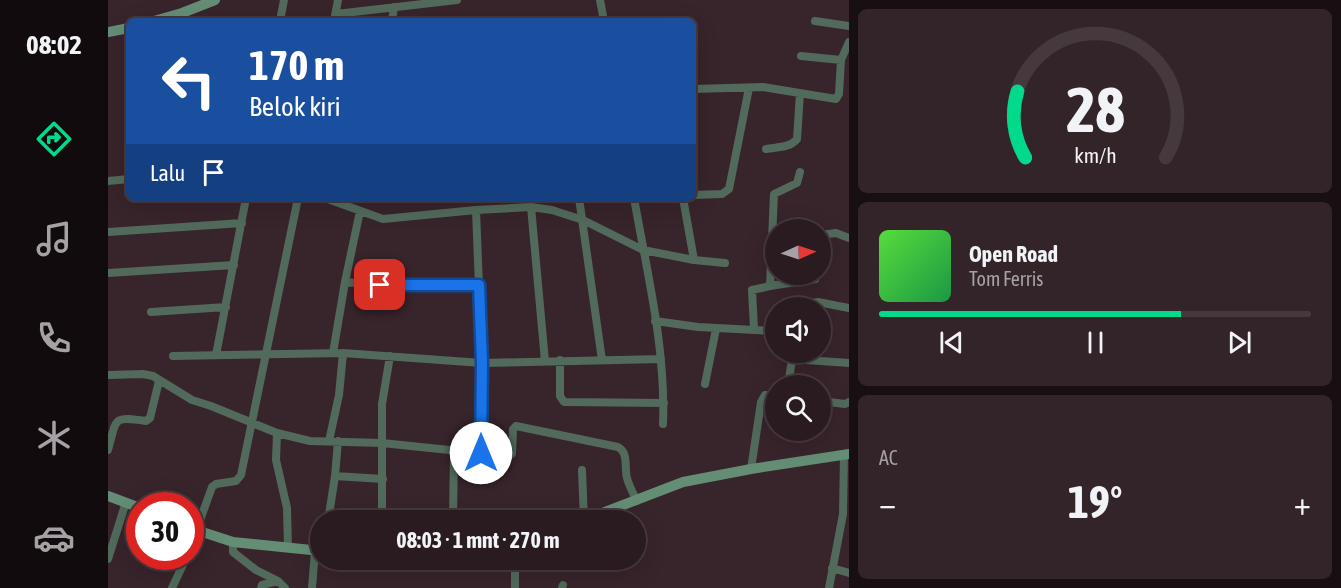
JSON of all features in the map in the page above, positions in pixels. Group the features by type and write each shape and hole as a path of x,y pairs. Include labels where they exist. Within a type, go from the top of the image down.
{"street":[{"path":"166,18 215,0"},
{"path":"281,18 284,0"},
{"path":"339,0 335,17 457,0"},
{"path":"600,0 603,18"},
{"path":"392,18 394,7"},
{"path":"815,21 849,26"},
{"path":"108,32 126,29"},
{"path":"696,89 763,87 838,98 841,60 849,42"},
{"path":"801,56 841,60"},
{"path":"696,195 722,194 729,189 749,87"},
{"path":"766,149 787,146 793,144 797,139 800,93"},
{"path":"773,219 774,194 797,183 800,172"},
{"path":"108,181 126,179"},
{"path":"216,355 246,201"},
{"path":"204,506 212,487 216,484 236,481 241,475 297,201"},
{"path":"333,201 383,219 531,207 552,210 583,220 643,250 694,260 725,262"},
{"path":"580,201 602,360"},
{"path":"635,201 661,359 663,424"},
{"path":"684,201 694,260"},
{"path":"531,207 545,361"},
{"path":"476,210 482,363 481,453"},
{"path":"333,353 360,211"},
{"path":"108,232 242,223"},
{"path":"831,234 849,238"},
{"path":"108,273 234,265"},
{"path":"345,282 398,286 479,285"},
{"path":"754,330 752,290 776,285"},
{"path":"831,305 849,308"},
{"path":"151,312 226,307"},
{"path":"655,321 765,330"},
{"path":"705,384 716,328"},
{"path":"173,356 343,353 482,363 661,359"},
{"path":"330,510 335,476 334,441 343,353"},
{"path":"382,510 382,404 390,356"},
{"path":"560,360 560,396 564,402 664,403"},
{"path":"831,361 849,363"},
{"path":"108,375 153,376 187,398 277,433 315,441 382,443 510,456 513,429 516,426 618,447 625,455 626,475 637,501"},
{"path":"108,450 112,421 124,417 149,419 159,381"},
{"path":"751,470 761,402 765,395"},
{"path":"831,403 845,404 849,402"},
{"path":"277,433 276,460 287,508 288,548"},
{"path":"453,510 454,451"},
{"path":"612,510 683,483 847,455 843,514 829,588"},
{"path":"582,470 584,510"},
{"path":"335,476 383,479"},
{"path":"108,496 126,502 108,559"},
{"path":"204,533 233,542 310,550"},
{"path":"233,542 233,552 285,588"},
{"path":"832,568 849,573"},
{"path":"172,588 180,570"},
{"path":"312,588 315,570"},
{"path":"515,570 515,588"},
{"path":"261,588 262,585 278,581"}],"route":[{"path":"380,285 479,285 482,363 481,453"}]}
